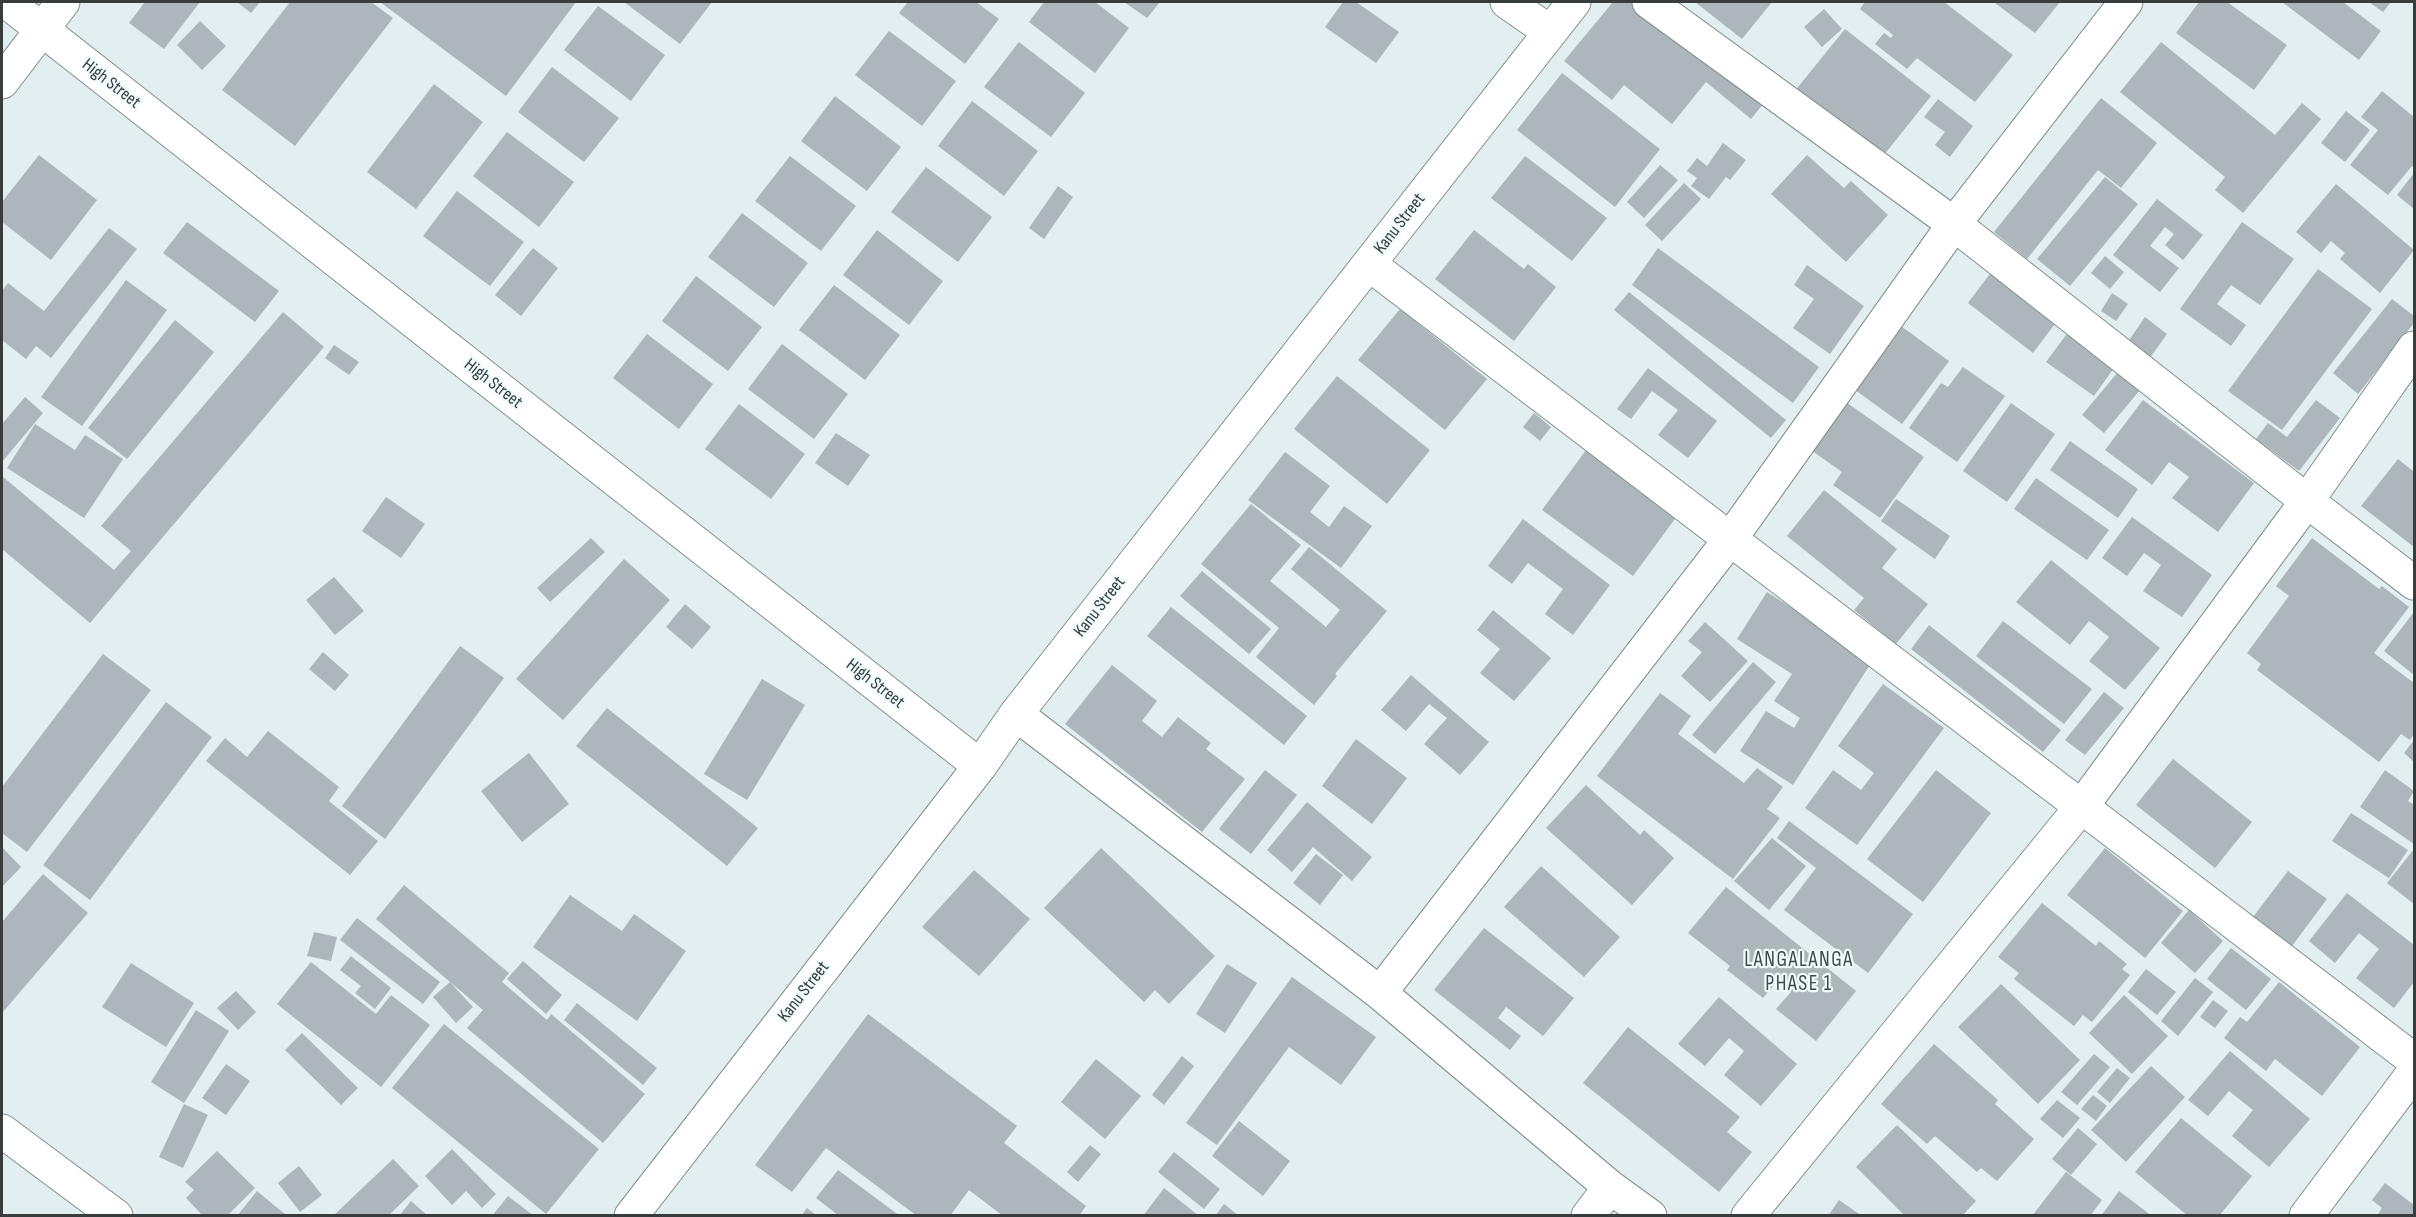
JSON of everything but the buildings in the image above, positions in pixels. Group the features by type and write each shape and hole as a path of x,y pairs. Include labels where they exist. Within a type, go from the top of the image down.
{"street":[{"name":"High Street","path":"7,2 980,766"},
{"path":"2,82 63,2"},
{"path":"1508,2 1550,32"},
{"name":"Kanu Street","path":"632,1215 980,766 1016,714 1574,2"},
{"path":"1649,2 1954,224 2415,583"},
{"path":"1380,993 1731,538 1954,224 2127,2"},
{"path":"1369,264 2415,1060"},
{"path":"1748,1215 2082,806 2307,501 2415,348"},
{"path":"1016,714 1380,993 1610,1187 1650,1215"},
{"path":"2306,1215 2415,1072"},
{"path":"2,1131 116,1215"},
{"path":"1588,1215 1610,1187"}],"district":[{"name":"LANGALANGA PHASE 1","path":"1799,973"}]}
